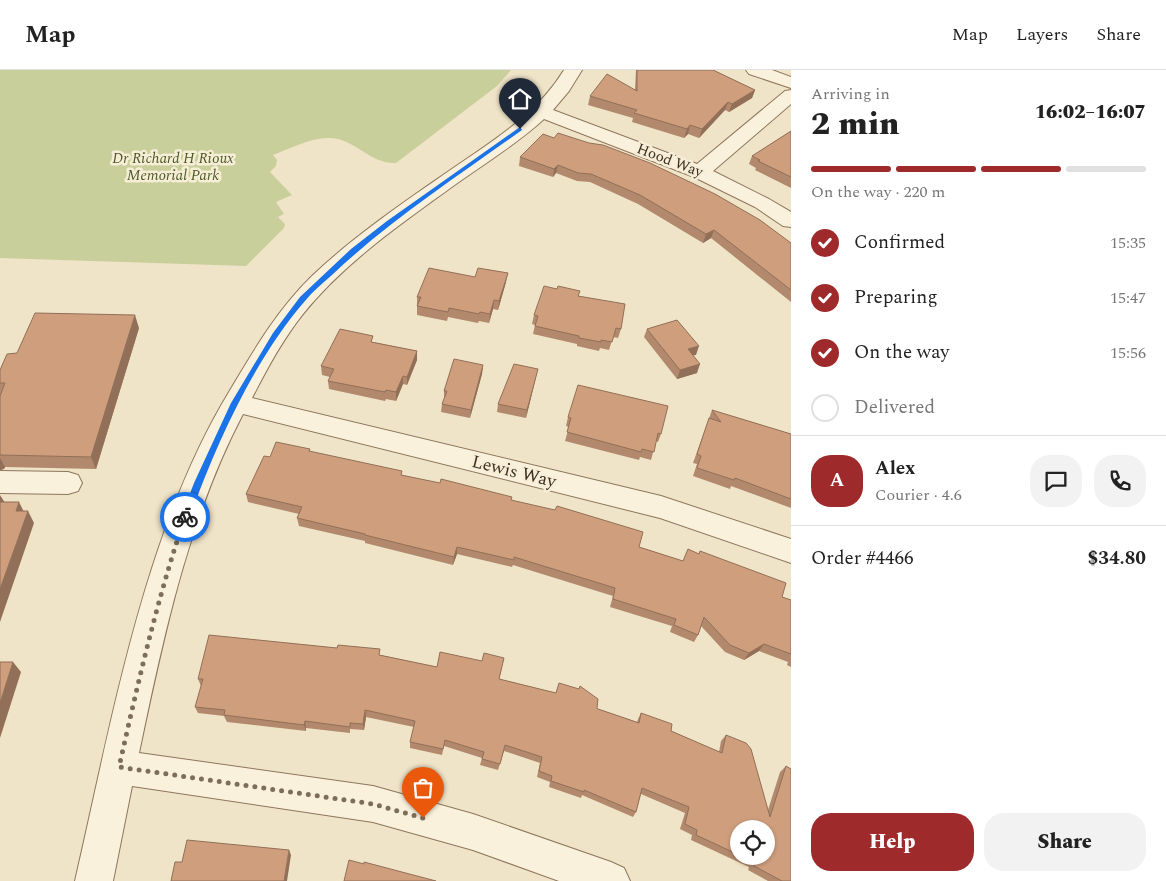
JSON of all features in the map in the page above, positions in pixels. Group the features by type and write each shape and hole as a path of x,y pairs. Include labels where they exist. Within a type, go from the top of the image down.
{"street":[{"path":"94,881 140,676 168,564 198,483 235,403 275,334 303,299 354,251 389,222 542,112 565,87 573,70"},
{"path":"755,70 791,83"},
{"path":"701,171 791,95"},
{"name":"Hood Way","path":"542,112 701,171 761,201 791,221"},
{"name":"Lewis Way","path":"235,403 661,507 791,551"},
{"path":"0,482 68,483"},
{"path":"119,767 373,804 473,832 611,881"}],"green space":[{"name":"Dr Richard H Rioux Memorial Park","path":"0,70 511,70 497,86 396,163 380,160 352,145 330,138 305,142 273,155 277,160 276,166 270,172 292,195 276,202 284,214 278,217 285,224 284,228 246,266 0,258"}],"building":[{"path":"637,70 713,70 755,90 732,104 728,102 702,129 690,125 687,129 634,113 637,110 590,96 607,74 637,91"},
{"path":"791,131 791,177 758,161 760,160 752,156"},
{"path":"558,133 589,143 603,145 650,163 715,194 760,220 791,243 791,290 714,230 706,234 640,195 591,174 578,173 558,165 554,169 520,157 543,134 554,138"},
{"path":"429,268 475,277 478,268 508,273 499,301 494,300 490,314 480,312 479,314 449,308 448,312 417,306 421,297 417,297"},
{"path":"544,286 557,289 558,286 580,291 578,296 625,304 621,329 616,328 612,342 601,340 601,342 535,326 538,316 534,315"},
{"path":"35,313 135,315 91,457 0,455 0,396 5,383 0,383 0,370 7,354 17,353"},
{"path":"677,320 699,346 688,349 700,364 680,370 647,329"},
{"path":"340,329 373,336 371,342 417,351 407,377 403,376 396,392 386,390 385,392 328,381 334,369 321,366"},
{"path":"454,359 483,365 471,410 442,404"},
{"path":"514,364 538,369 527,410 498,404"},
{"path":"578,385 668,406 661,434 658,433 654,452 642,449 641,452 567,432 571,418 568,417"},
{"path":"712,410 791,434 791,499 735,478 734,480 697,468 701,456 697,454 709,418 721,422"},
{"path":"276,442 402,471 401,475 440,483 441,479 512,497 511,500 555,510 557,506 643,532 639,547 683,561 688,549 699,554 700,551 786,583 782,597 791,600 791,654 764,644 749,653 730,645 704,617 698,635 674,625 676,619 613,599 615,588 514,557 514,560 457,547 454,557 297,518 302,507 246,494 264,456 270,457"},
{"path":"0,502 19,502 16,511 28,511 0,589"},
{"path":"209,635 337,648 338,645 380,649 379,655 437,667 440,652 482,661 484,653 504,658 499,679 556,693 559,683 579,689 580,686 598,699 598,709 639,723 641,713 672,724 671,731 722,753 726,735 746,743 751,749 770,817 786,766 791,769 791,881 782,881 754,866 775,865 775,820 730,820 730,851 696,835 697,830 685,824 689,807 642,788 636,812 584,790 584,792 551,781 552,776 539,771 542,757 505,745 500,764 482,759 484,752 445,740 443,749 410,742 415,721 365,710 363,724 350,723 350,727 305,721 304,725 224,715 225,710 195,707 203,679 198,679"},
{"path":"0,662 13,662 0,703"},
{"path":"187,840 289,850 284,881 171,881 175,862 182,862"},
{"path":"349,860 364,864 364,862 436,881 344,881"}],"way so far":[{"path":"185,517 168,564 119,767 373,804 423,818"}],"route":[{"path":"185,517 198,483 235,403 275,334 303,299 354,251 389,222 520,129"}]}
